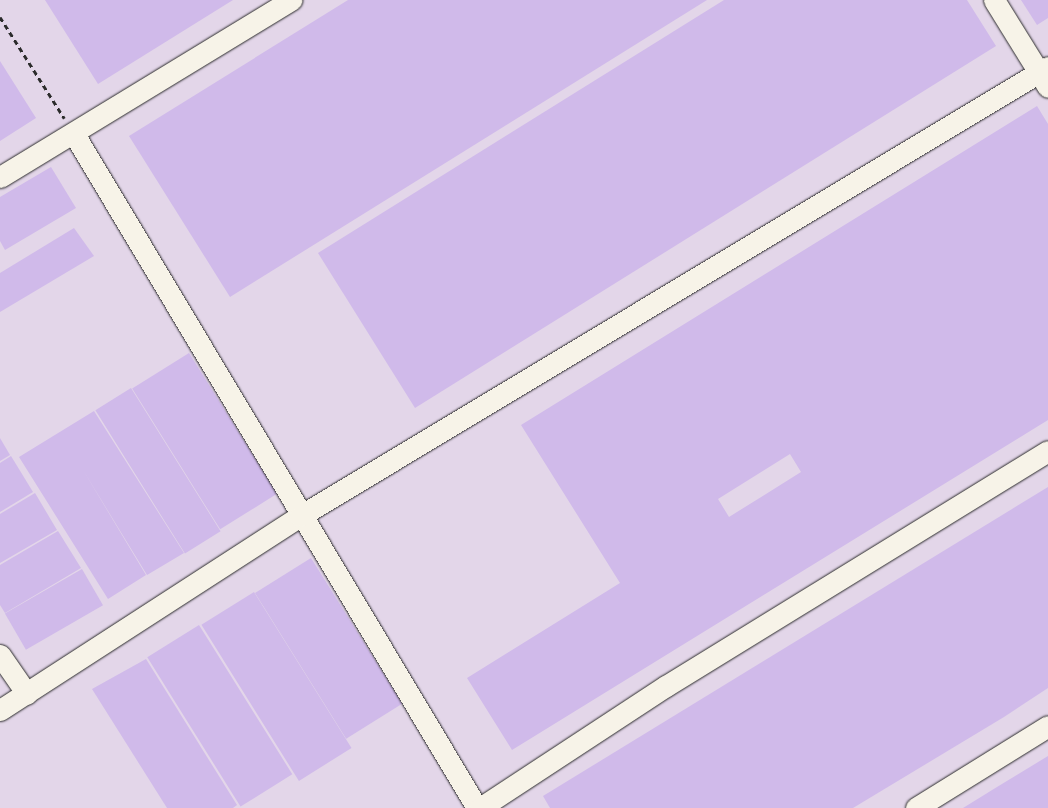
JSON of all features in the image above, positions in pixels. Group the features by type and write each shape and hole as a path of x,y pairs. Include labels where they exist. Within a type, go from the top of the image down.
{"lane":[{"path":"0,177 74,134 291,0"},
{"path":"0,710 315,507 1045,75 994,0"},
{"path":"74,134 196,334 315,507 477,808"},
{"path":"489,802 666,686 1048,451"},
{"path":"0,655 27,694"},
{"path":"916,808 1048,726"}],"path":[{"path":"0,17 74,134"}],"shaded area":[{"path":"0,0 1048,0 1048,808 0,808"}],"building":[{"path":"45,0 233,0 98,84"},
{"path":"348,0 707,0 230,297 129,136"},
{"path":"724,0 967,0 996,46 415,408 318,253"},
{"path":"1021,0 1048,0 1048,18 1037,25"},
{"path":"0,61 36,118 0,141"},
{"path":"1037,106 1048,124 1048,420 512,750 467,678 620,583 521,425","holes":["790,454 801,472 729,517 718,499"]},
{"path":"51,167 76,208 5,250 0,241 0,197"},
{"path":"74,228 94,256 0,312 0,273"},
{"path":"189,353 277,494 220,529 132,389"},
{"path":"131,388 221,531 185,554 95,410"},
{"path":"94,411 184,553 147,575 83,470 146,575 108,599 19,457"},
{"path":"0,438 10,455 0,461"},
{"path":"11,456 33,492 0,512 0,463"},
{"path":"1048,487 1048,688 1004,717 853,808 550,808 543,796"},
{"path":"35,493 57,530 0,563 0,514"},
{"path":"58,531 81,568 5,613 0,605 0,565"},
{"path":"311,558 402,704 346,739 255,593"},
{"path":"82,569 103,605 26,650 5,614"},
{"path":"254,592 352,748 299,781 201,625"},
{"path":"199,625 292,774 241,807 147,657"},
{"path":"146,659 237,805 233,808 167,808 92,689"},
{"path":"1048,756 1048,808 963,808 997,787"}]}
